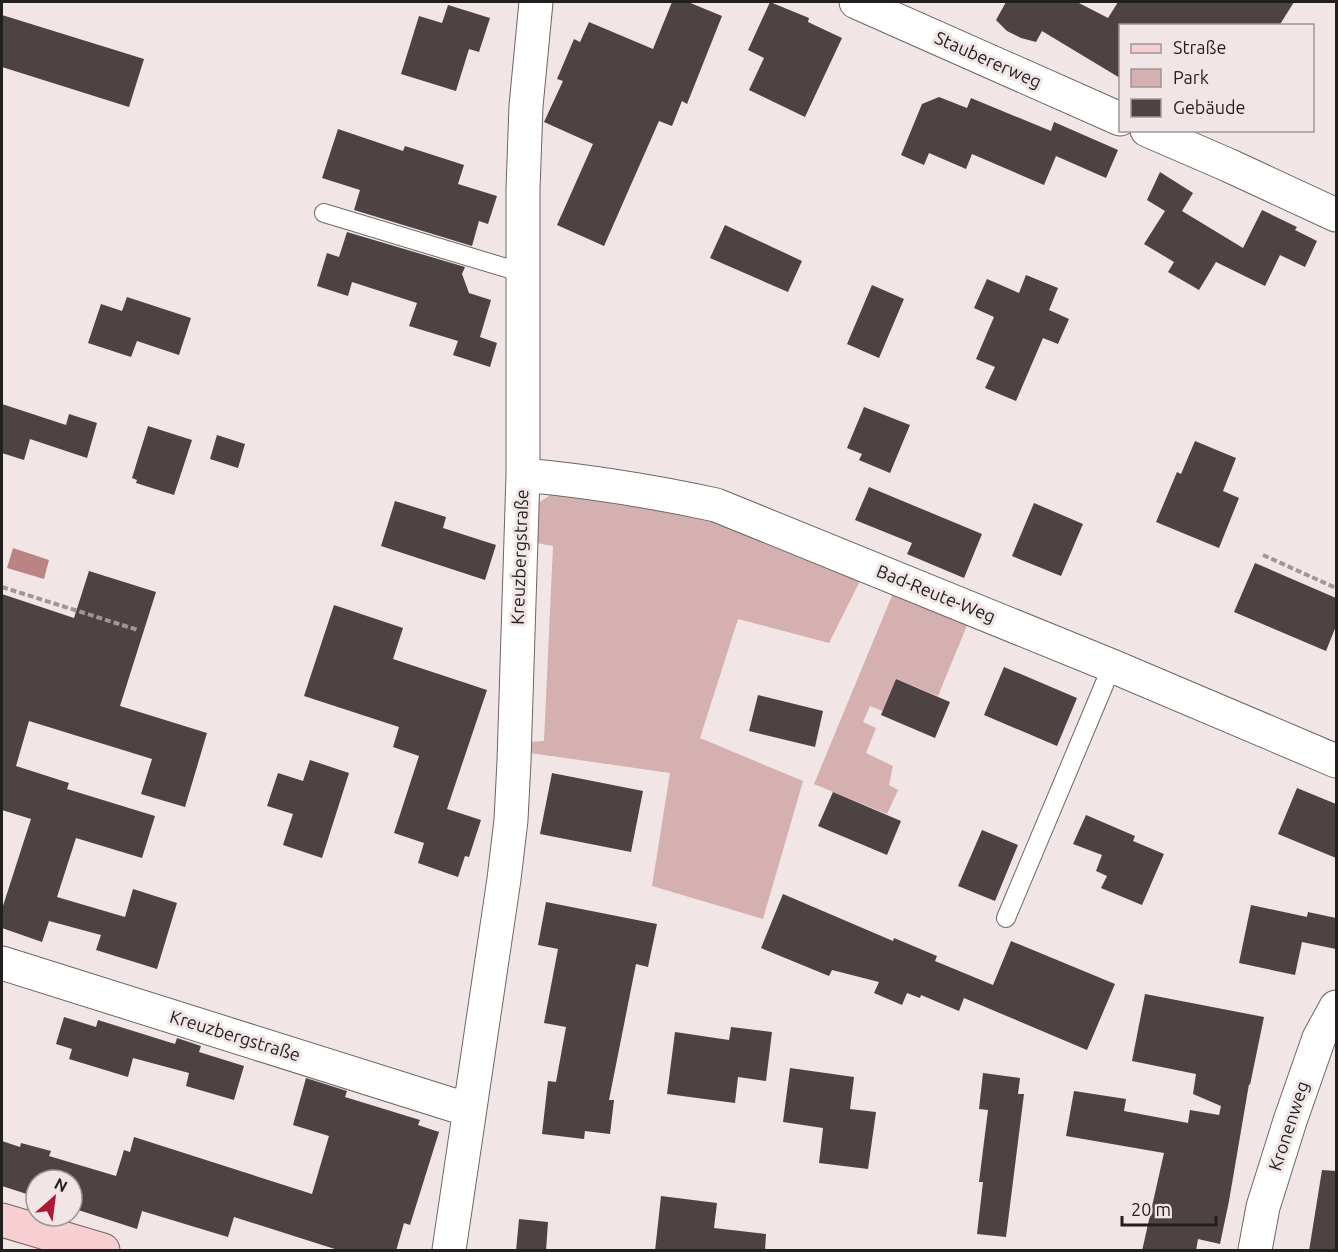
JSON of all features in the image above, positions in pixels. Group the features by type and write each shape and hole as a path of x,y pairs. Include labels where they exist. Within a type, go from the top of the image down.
{"main road":[{"path":"2,1220 103,1251"}],"street":[{"name":"Kreuzbergstraße","path":"449,1251 511,820 523,475 526,106 536,2"},
{"name":"Staubererweg","path":"856,2 1119,118"},
{"path":"1153,132 1336,215"},
{"name":"Bad-Reute-Weg","path":"523,475 578,480 654,492 716,506 1112,666 1336,761"},
{"name":"Kreuzbergstraße","path":"2,963 469,1110"},
{"name":"Kronenweg","path":"1255,1251 1263,1207 1290,1121 1319,1038 1336,1007"}],"lane":[{"path":"324,213 523,273"},
{"path":"1006,918 1112,666"}],"path":[{"path":"1263,555 1336,588"},
{"path":"2,587 138,630"}],"green space":[{"path":"557,491 710,517 863,575 829,643 738,619 700,738 803,781 763,919 652,886 670,773 530,753 528,742 544,741 553,546 531,542 535,505"},
{"path":"896,586 970,618 938,696 896,679 883,711 870,706 863,722 876,728 866,753 893,766 889,785 898,790 887,814 814,784"}],"shaded area":[{"path":"13,548 49,560 44,579 7,568"}],"building":[{"path":"672,2 688,2 722,16 687,104 682,101 672,126 659,121 604,246 557,225 593,144 544,122 563,81 557,79 574,39 580,42 589,22 653,49"},
{"path":"770,2 809,18 808,22 842,38 805,117 749,90 764,58 748,50"},
{"path":"1006,2 1077,2 1108,18 1118,2 1294,2 1280,24 1119,24 1119,77 1042,31 1036,42 1007,31 996,20"},
{"path":"448,5 490,18 479,52 469,49 456,91 401,74 419,16 442,23"},
{"path":"2,15 144,59 129,107 2,67"},
{"path":"939,97 967,108 971,98 1051,131 1054,122 1118,150 1106,178 1056,156 1044,185 972,154 966,169 929,153 924,165 901,155 922,104"},
{"path":"338,129 403,151 405,146 464,165 458,184 497,196 488,224 479,221 472,246 354,210 360,190 322,178"},
{"path":"1160,172 1193,193 1182,211 1243,248 1262,210 1297,227 1295,230 1317,241 1305,267 1280,255 1265,286 1216,262 1199,290 1168,272 1174,262 1144,244 1165,211 1147,200"},
{"path":"725,225 802,261 788,292 710,258"},
{"path":"347,232 465,267 462,274 469,293 491,300 480,337 497,343 490,367 453,355 458,341 409,326 417,303 352,282 348,296 317,286 327,253 339,257"},
{"path":"1026,275 1058,288 1049,310 1069,319 1058,344 1043,338 1016,401 985,388 995,367 976,359 994,317 974,308 987,279 1019,293"},
{"path":"872,285 904,299 879,358 847,344"},
{"path":"127,297 191,318 179,355 137,341 131,357 88,343 101,304 122,311"},
{"path":"2,404 66,425 69,414 97,423 87,458 30,439 24,460 2,453"},
{"path":"864,407 910,425 890,473 859,460 862,454 847,448"},
{"path":"148,426 192,440 174,495 136,483 137,480 132,478"},
{"path":"217,435 245,444 238,468 210,459"},
{"path":"1195,441 1236,458 1223,491 1239,498 1219,548 1156,522 1177,472 1181,474"},
{"path":"869,487 982,534 964,578 907,554 912,543 855,520"},
{"path":"395,501 446,517 443,528 496,545 485,580 381,546"},
{"path":"1034,503 1083,524 1061,576 1012,556"},
{"path":"1255,563 1336,598 1336,626 1326,651 1234,612"},
{"path":"89,571 156,592 120,706 207,733 185,807 141,794 152,759 29,721 16,766 69,783 67,789 155,816 142,858 76,838 57,897 125,917 133,889 177,903 157,969 96,950 101,935 49,921 42,942 2,928 2,909 31,819 2,810 2,594 74,618"},
{"path":"334,605 403,628 393,659 487,690 447,809 481,820 469,857 465,856 458,877 418,863 424,843 394,833 419,756 393,747 399,727 304,696"},
{"path":"1004,667 1077,698 1057,746 984,715"},
{"path":"896,679 950,702 935,738 881,715"},
{"path":"758,695 823,711 815,747 749,731"},
{"path":"310,760 349,773 322,858 283,845 293,814 267,806 278,773 303,781"},
{"path":"552,773 643,791 631,852 540,834"},
{"path":"1297,788 1336,804 1336,858 1278,834"},
{"path":"833,792 901,821 887,855 818,826"},
{"path":"1086,815 1135,836 1133,841 1164,854 1142,905 1101,888 1107,876 1096,871 1102,855 1073,844"},
{"path":"982,830 1018,845 995,901 958,886"},
{"path":"783,894 893,941 894,938 937,956 935,961 993,985 1011,941 1115,984 1087,1050 964,998 959,1011 921,995 920,998 907,993 902,1005 874,993 879,982 832,970 829,976 761,948"},
{"path":"546,902 657,924 648,967 636,964 609,1100 614,1100 610,1134 585,1131 584,1139 542,1134 548,1081 556,1082 566,1027 544,1023 558,949 538,945"},
{"path":"1251,905 1307,917 1308,912 1336,918 1336,949 1302,942 1295,975 1239,963"},
{"path":"1145,994 1264,1017 1249,1084 1220,1244 1198,1239 1196,1251 1142,1251 1164,1153 1066,1136 1074,1091 1126,1099 1124,1111 1188,1123 1190,1110 1219,1115 1221,1106 1193,1094 1196,1074 1132,1061"},
{"path":"64,1017 96,1027 98,1020 175,1044 177,1038 201,1046 199,1052 244,1066 234,1100 186,1086 189,1073 133,1058 128,1077 69,1059 72,1049 56,1044"},
{"path":"731,1027 772,1032 766,1081 738,1077 735,1103 667,1094 675,1032 729,1040"},
{"path":"790,1068 854,1077 850,1109 876,1112 868,1169 819,1163 823,1128 783,1122"},
{"path":"983,1073 1020,1078 1018,1094 1024,1094 1006,1237 977,1234 983,1182 979,1182 988,1110 979,1109"},
{"path":"306,1078 347,1091 345,1097 420,1120 418,1125 439,1132 410,1225 404,1223 396,1251 341,1251 234,1217 228,1237 142,1211 137,1229 84,1212 84,1168 24,1168 24,1193 2,1186 2,1141 20,1147 21,1143 51,1151 49,1156 116,1176 124,1150 130,1152 134,1137 312,1194 329,1136 293,1125"},
{"path":"1322,1170 1336,1171 1336,1251 1309,1251"},
{"path":"661,1196 717,1203 714,1228 766,1234 765,1251 655,1251"},
{"path":"519,1219 548,1222 546,1251 516,1251"}]}
